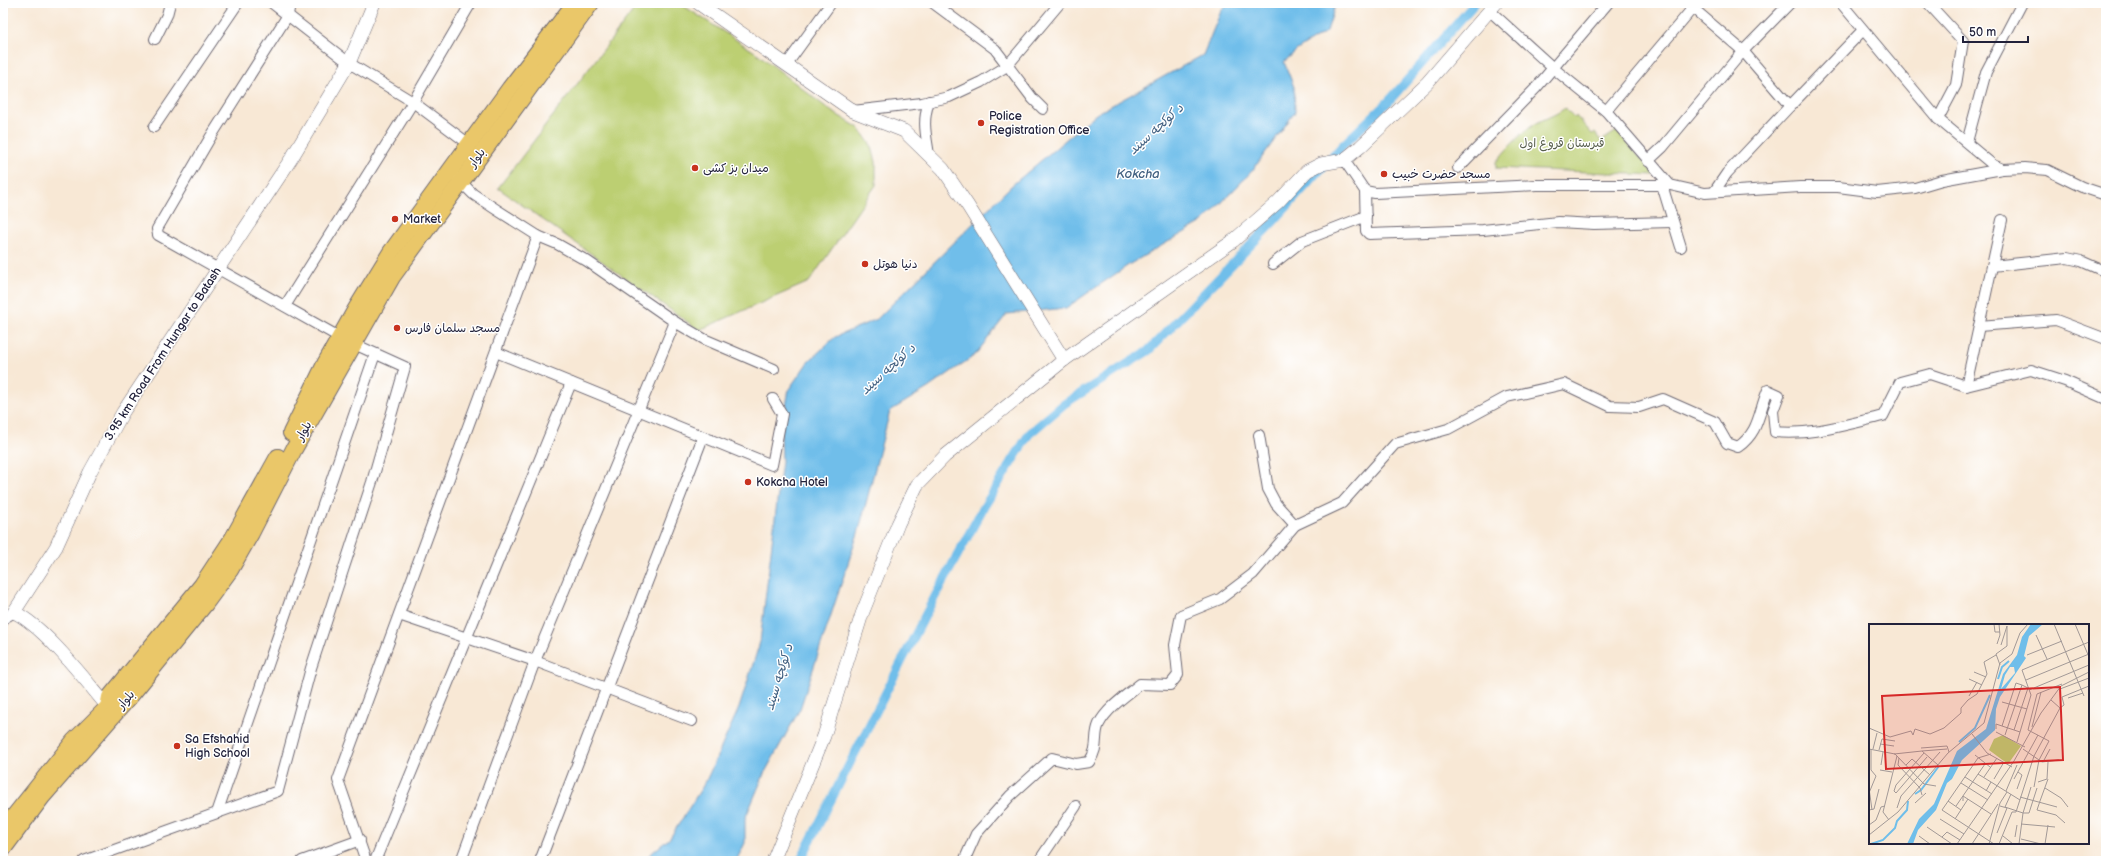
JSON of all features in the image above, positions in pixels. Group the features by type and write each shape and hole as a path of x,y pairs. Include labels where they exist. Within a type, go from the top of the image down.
{"main road":[{"name":"بلوار","path":"455,177 469,144 575,3"},
{"name":"بلوار","path":"3,830 131,695 205,604 230,570 251,533 294,449 347,341 356,309 391,252 455,177 592,3"},
{"name":"بلوار","path":"3,849 74,741 108,707 110,697 202,585 233,538 347,341"}],"street":[{"path":"155,38 167,15 170,3"},
{"path":"154,128 238,3"},
{"path":"272,3 349,63 413,102 469,144"},
{"path":"84,861 278,791 311,668 372,482 406,367 347,341 158,236 157,229 210,138 288,15 290,3"},
{"name":"3.95 km Road From Hungar to Batash","path":"8,616 56,547 90,472 123,412 217,268 291,159 349,63 374,3"},
{"path":"285,306 413,102 471,3"},
{"path":"700,3 852,110 904,131 943,168 968,206 1034,316 1064,360"},
{"path":"787,64 831,3"},
{"path":"933,3 996,49 1032,99 1043,109"},
{"path":"852,110 929,101 949,97 968,88 1008,66 1060,3"},
{"path":"1458,168 1536,88 1608,3"},
{"path":"1648,161 1662,148 1743,51 1790,3"},
{"path":"1841,3 1938,119 1993,165 2002,169"},
{"path":"1928,3 1963,41 1956,85 1938,119"},
{"path":"1967,142 1986,72 2022,3"},
{"path":"1606,111 1692,5 1743,51 1790,106"},
{"path":"773,861 824,736 862,614 898,524 916,485 945,456 1064,360 1233,241 1278,202 1307,171 1321,164 1344,160 1360,147 1427,83 1493,7 1553,68 1606,111 1648,161 1666,185 1672,222 1681,247"},
{"path":"1714,192 1727,173 1863,30"},
{"path":"929,101 924,116 924,128 929,155"},
{"path":"1344,160 1365,191 1366,231 1369,234 1483,230 1558,222 1594,224 1672,222"},
{"path":"1365,191 1375,193 1537,186 1666,185 1705,193 1800,187 1838,187 1877,192 1915,188 1942,180 2002,169 2025,168 2047,170 2082,187 2106,195"},
{"path":"455,177 474,194 538,236 558,244 587,261 675,322 704,339 774,369"},
{"path":"1273,264 1302,241 1366,216"},
{"path":"1966,386 2002,220"},
{"path":"366,861 338,780 538,236"},
{"path":"1992,266 2067,258 2081,261 2106,272"},
{"path":"1979,326 2056,320 2106,339"},
{"path":"461,861 535,661 640,411 675,322"},
{"path":"496,352 772,465 782,414 773,398"},
{"path":"217,813 312,533 375,354"},
{"path":"964,861 976,834 1010,796 1052,758 1076,764 1089,762 1096,753 1099,724 1110,710 1140,684 1170,685 1178,675 1175,645 1181,615 1220,598 1253,574 1295,525 1342,503 1395,444 1448,429 1508,397 1564,384 1610,406 1639,407 1663,399 1715,422 1727,443 1738,448 1749,439 1759,422 1763,402 1768,390 1779,395 1773,411 1775,432 1787,433 1822,430 1883,416 1900,382 1930,374 1966,386 2031,370 2065,381 2106,399"},
{"path":"375,861 571,383"},
{"path":"1259,435 1268,489 1276,504 1295,525"},
{"path":"540,861 703,437"},
{"path":"399,615 466,636 535,661 692,722"},
{"name":"3.95 km Road From Hungar to Batash","path":"8,616 22,616 60,652 108,707"},
{"path":"1038,861 1076,806"},
{"path":"302,861 360,840"}],"green space":[{"name":"میدان بز کشی","path":"639,3 679,3 758,54 831,111 859,128 872,147 876,162 876,185 809,282 699,330 498,188"},
{"name":"قبرستان قروغ اول","path":"1565,108 1575,118 1576,116 1592,134 1595,133 1601,141 1617,131 1655,175 1496,168 1496,162 1522,134 1536,124"}],"water":[{"name":"Kokcha","path":"1228,3 1336,3 1327,31 1297,50 1284,62 1294,87 1295,112 1252,171 1204,221 1130,264 1066,308 1007,314 975,355 928,388 890,411 859,530 800,709 764,774 745,819 745,843 736,861 642,861 670,838 706,781 739,708 760,642 782,461 781,435 789,389 808,362 835,337 877,319 1010,187 1096,114 1203,55 1221,11"}],"waterway":[{"path":"800,861 932,602 982,510 1029,434 1064,404 1148,351 1274,221 1342,146 1389,101 1475,3"}],"place":[{"name":"Police Registration Office","path":"981,123"},
{"name":"میدان بز کشی","path":"695,168"},
{"name":"مسجد حضرت خبیب","path":"1384,174"},
{"name":"Market","path":"395,219"},
{"name":"دنیا هوتل","path":"865,264"},
{"name":"مسجد سلمان فارس","path":"397,328"},
{"name":"Kokcha Hotel","path":"748,482"},
{"name":"Sa Efshahid High School","path":"177,746"}],"water label":[{"name":"د کوکچه سیند","path":"1156,129"},
{"name":"د کوکچه سیند","path":"888,369"},
{"name":"د کوکچه سیند","path":"779,677"}]}
